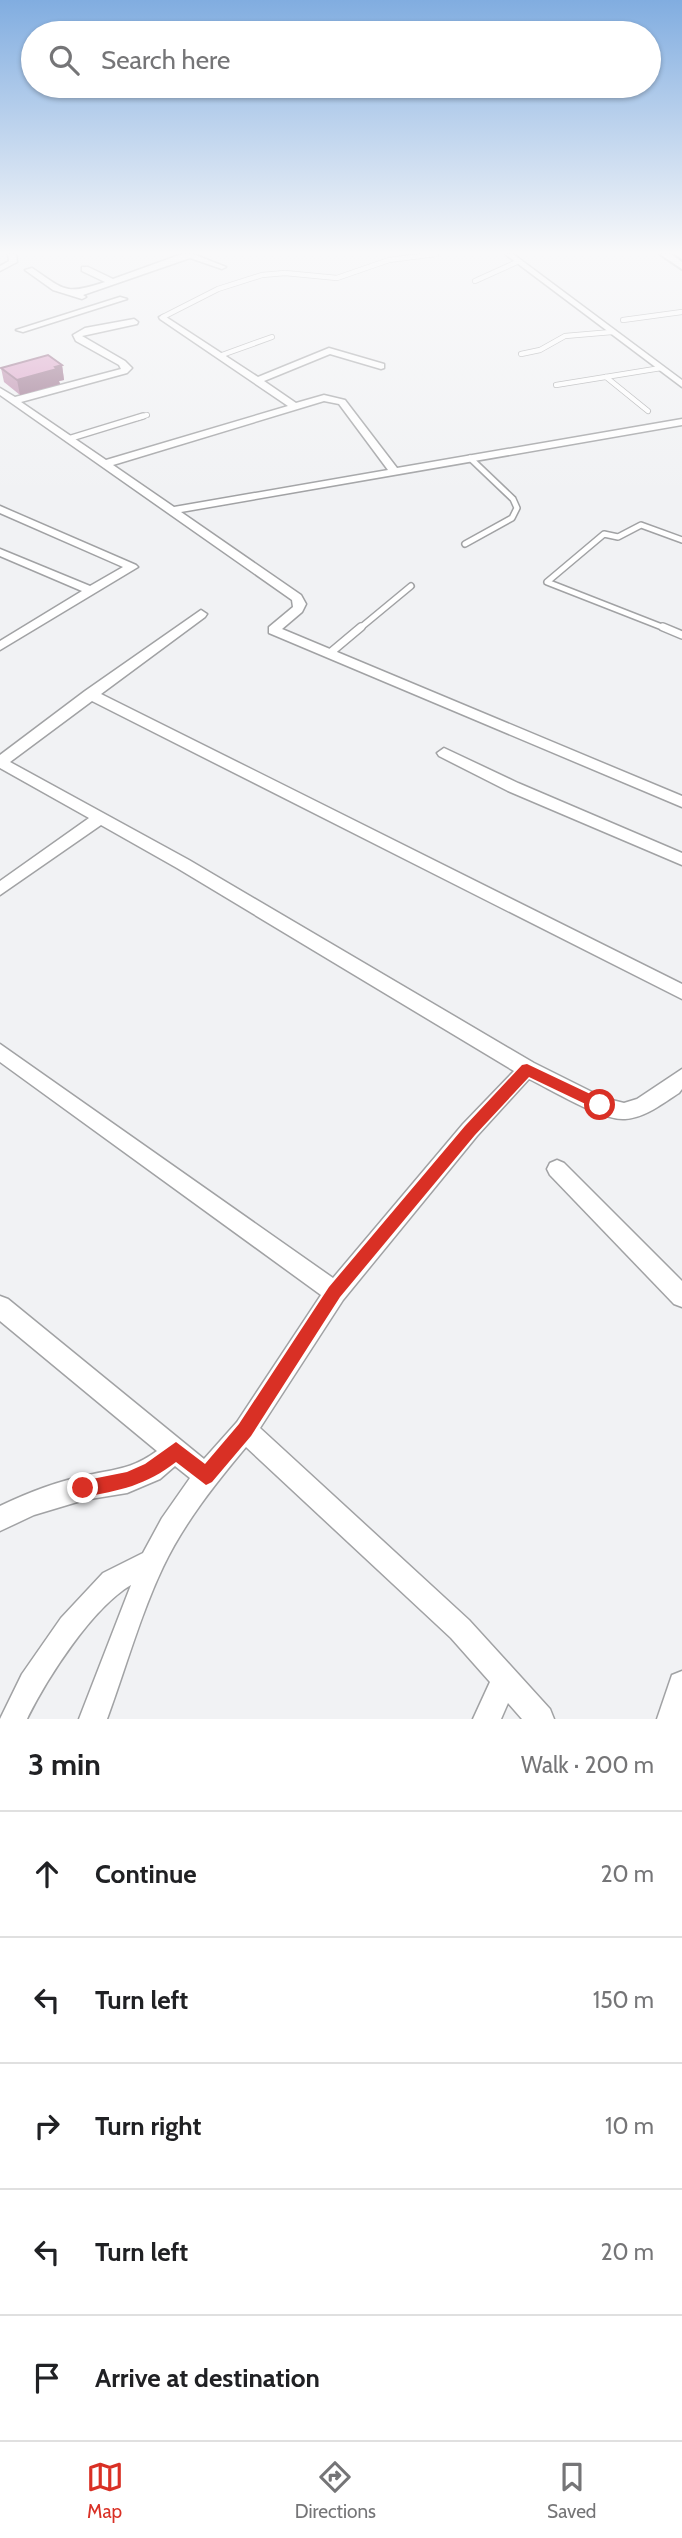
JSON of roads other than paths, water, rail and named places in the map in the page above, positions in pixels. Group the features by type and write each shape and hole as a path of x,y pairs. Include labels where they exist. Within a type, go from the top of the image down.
{"street":[{"path":"13,401 127,368 79,339 79,334"},
{"path":"190,334 294,406"},
{"path":"614,334 682,384"},
{"path":"258,380 330,352 381,366"},
{"path":"0,391 297,598 300,604 298,609 273,630 682,802"},
{"path":"104,464 324,398 337,399 394,471"},
{"path":"170,511 682,422"},
{"path":"0,509 132,567 0,646"},
{"path":"0,552 91,591"},
{"path":"201,614 0,762 101,817 527,1069 600,1105 624,1111 642,1106 672,1087 682,1077"},
{"path":"90,694 682,992"},
{"path":"444,753 513,787 682,859"},
{"path":"0,889 101,817"},
{"path":"0,1052 335,1292"},
{"path":"93,1719 152,1562 171,1527 206,1476 245,1430 335,1292 470,1130 527,1069"},
{"path":"557,1169 682,1296"},
{"path":"0,1307 206,1476"},
{"path":"245,1430 460,1629 540,1719"},
{"path":"0,1518 57,1496 127,1481 151,1470 176,1451"},
{"path":"13,1719 50,1657 87,1608 114,1580 152,1562"},
{"path":"487,1719 505,1679"},
{"path":"671,1719 682,1685"}],"lane":[{"path":"521,354 540,350 565,336 585,334"},
{"path":"222,355 272,337"},
{"path":"556,385 661,368"},
{"path":"606,377 648,411"},
{"path":"68,439 147,415"},
{"path":"466,544 512,518 517,508 513,499 470,458"},
{"path":"682,540 641,524 618,537 604,534 547,582 682,635"},
{"path":"330,653 411,586"}]}
